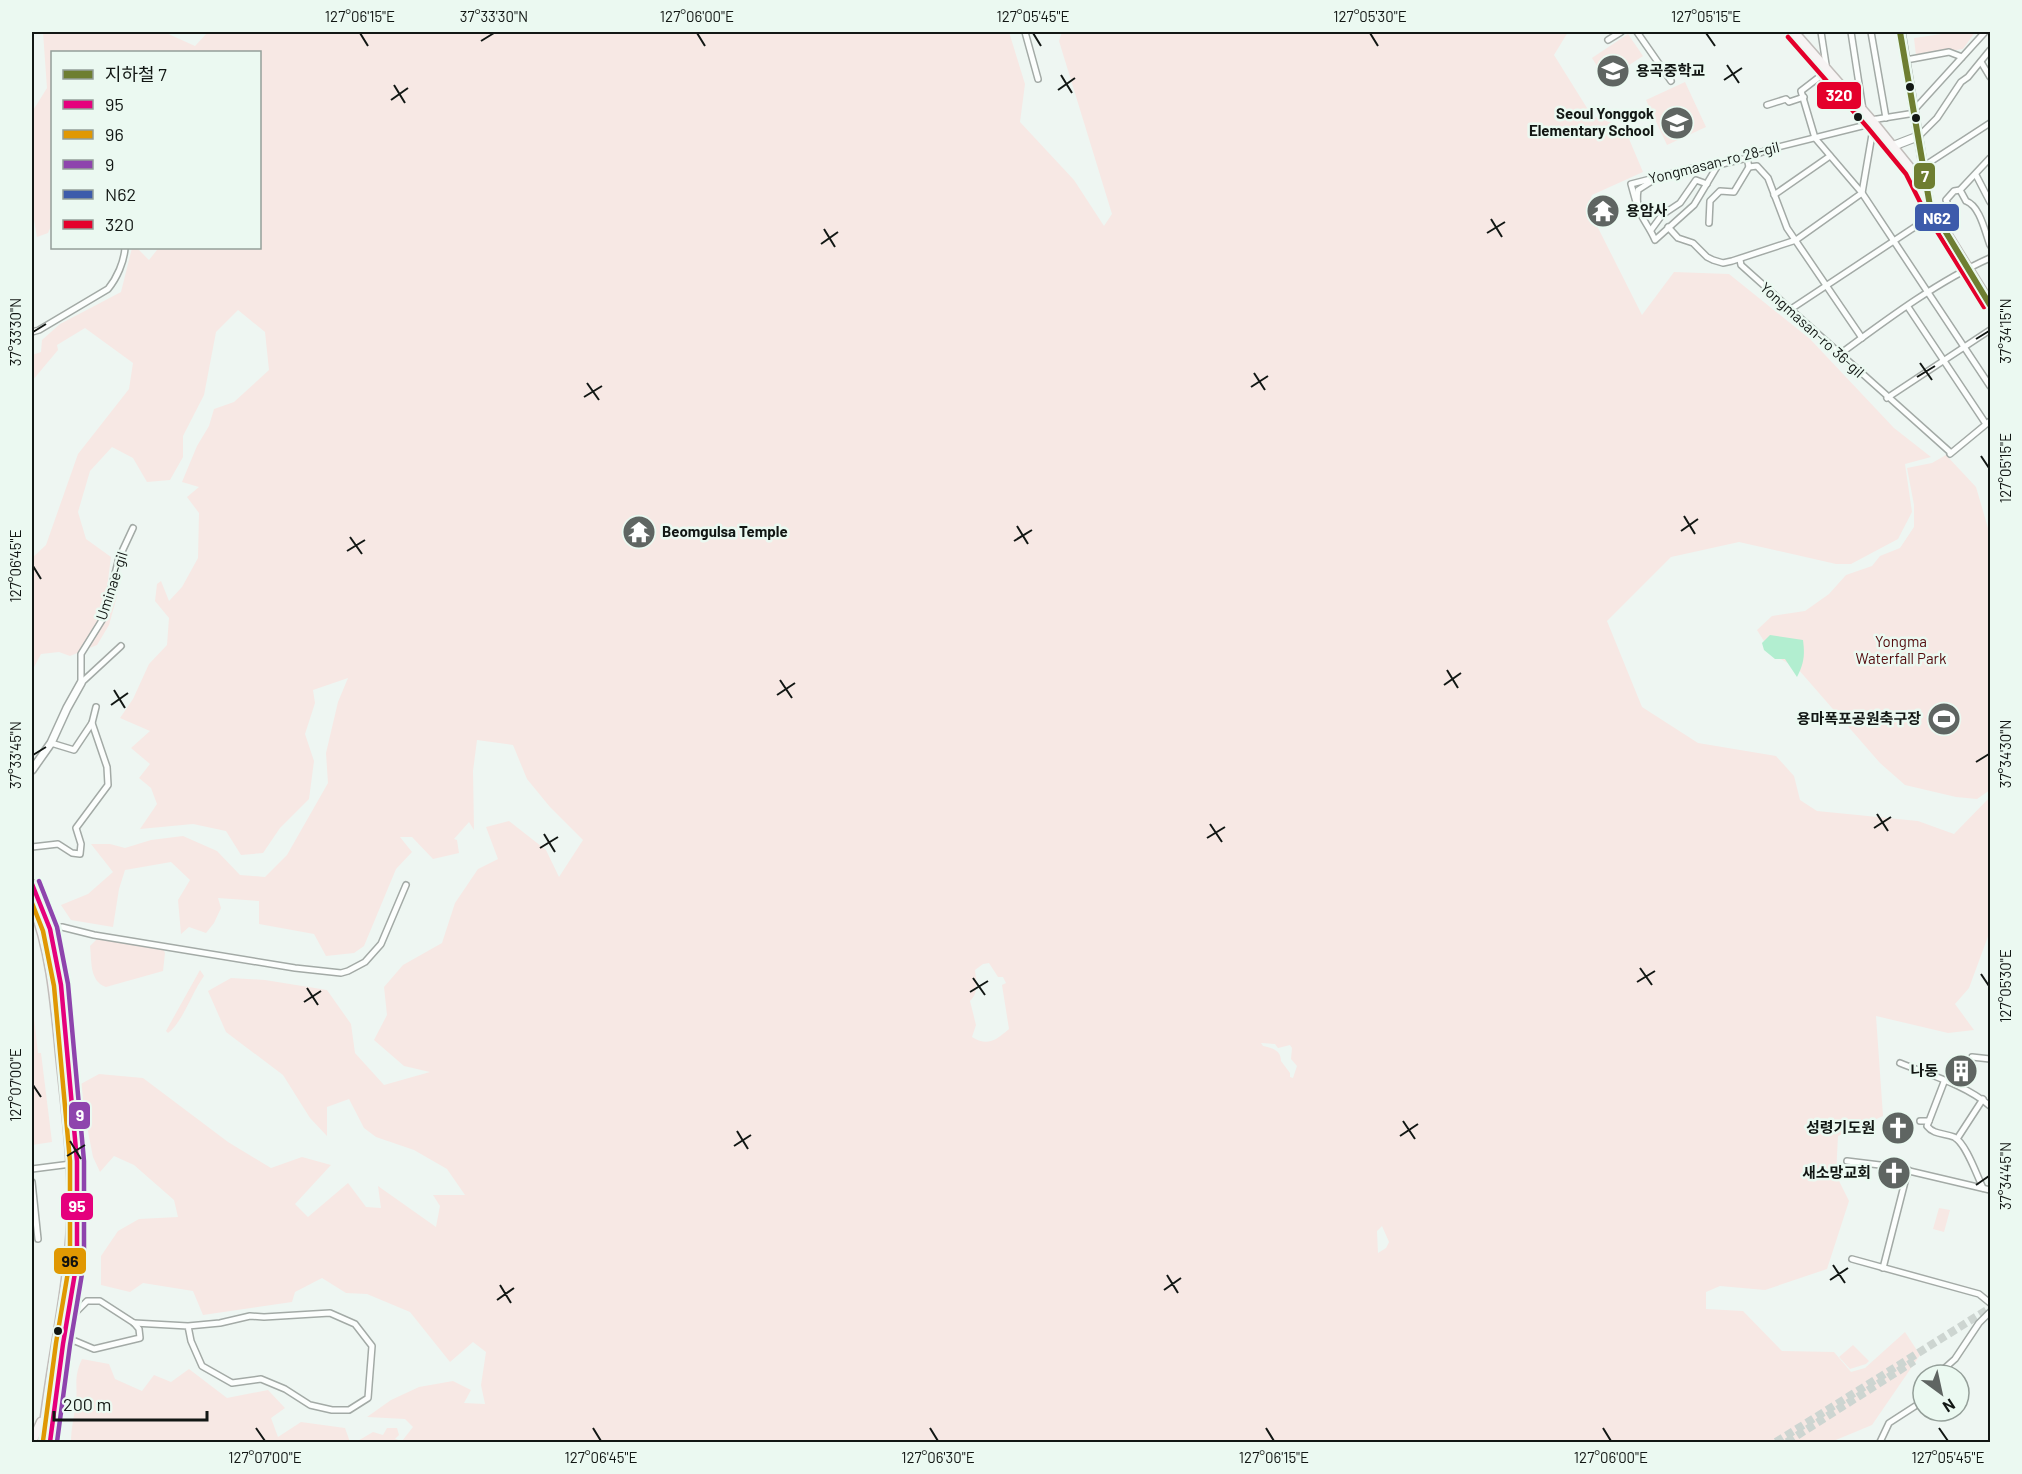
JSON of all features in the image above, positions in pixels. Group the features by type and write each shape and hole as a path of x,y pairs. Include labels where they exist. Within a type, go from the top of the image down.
{"main road":[{"path":"1794,32 1864,111 1912,170 1932,211 1990,303"},
{"path":"1901,32 1932,211"},
{"path":"1893,146 1919,136"},
{"path":"32,884 46,930 68,1050 77,1161 77,1261 63,1344 51,1443"},
{"path":"32,903 42,918"},
{"path":"42,1443 71,1225 71,1164 54,969"},
{"path":"32,1443 46,1410"}],"street":[{"path":"1025,32 1038,79"},
{"path":"1608,40 1621,32"},
{"path":"1637,32 1671,81"},
{"path":"1821,32 1827,71 1802,91 1815,138 1862,193 1990,386"},
{"path":"1851,32 1864,111"},
{"path":"1872,32 1886,118"},
{"path":"1915,112 1984,32"},
{"path":"1919,136 1937,118 1961,82 1968,77 1990,50"},
{"path":"1906,60 1949,52 1962,57"},
{"path":"1981,62 1990,77"},
{"path":"1767,105 1786,99 1789,102 1804,97"},
{"name":"Yongmasan-ro 28-gil","path":"1651,230 1639,214 1631,184 1689,169 1747,158 1770,149 1915,112"},
{"path":"1668,227 1678,238 1693,243 1707,257 1723,263 1740,260 1796,240 1862,193 1873,122"},
{"path":"1924,166 1990,123"},
{"path":"1774,195 1830,156"},
{"path":"1709,223 1710,201 1720,191 1734,192 1749,167 1747,158"},
{"path":"1791,309 1894,240 1932,211 1948,205 1946,200 1954,191 1960,190 1990,159"},
{"path":"1707,184 1696,180 1680,203 1662,215 1651,230 1655,240 1694,205 1707,184 1718,165"},
{"path":"1749,167 1757,166 1768,178 1787,228 1862,338"},
{"path":"1976,175 1990,202"},
{"path":"1960,190 1966,201 1971,203 1975,209 1990,245"},
{"path":"32,332 108,289 124,256 125,249"},
{"path":"1840,354 1929,292 1968,268 1990,258"},
{"name":"Yongmasan-ro 36-gil","path":"1740,260 1741,266 1950,454 1988,422"},
{"path":"1908,308 1988,422"},
{"path":"1887,398 1990,330"},
{"name":"Uminae-gil","path":"32,770 51,743 81,683 81,654 104,617 119,558 133,528"},
{"path":"81,683 121,646"},
{"path":"51,743 74,750 92,723 96,707"},
{"path":"32,848 58,844 72,854 80,854 81,844 76,828 108,785 107,767 92,723"},
{"path":"46,930 62,927 94,935 295,968 341,973 365,962 381,944 406,885"},
{"path":"1972,1057 1990,1059"},
{"path":"1900,1063 1983,1100 1990,1106"},
{"path":"1944,1082 1927,1127 1932,1132 1957,1139 1983,1188"},
{"path":"1957,1139 1983,1100"},
{"path":"1920,1121 1929,1121"},
{"path":"1847,1161 1880,1164 1990,1190"},
{"path":"32,1169 71,1164"},
{"path":"1882,1268 1908,1170"},
{"path":"32,1182 38,1239"},
{"path":"1852,1259 1979,1294 1990,1303"},
{"path":"63,1344 75,1341 94,1349 140,1338 139,1329 134,1323 100,1301 87,1301 68,1320"},
{"path":"1950,1363 1979,1323 1990,1312"},
{"path":"134,1323 188,1326 220,1323 250,1316 330,1313 355,1324 372,1346 368,1398 349,1410 332,1410 310,1405 285,1389 261,1379 232,1383 202,1366 191,1341 188,1326"},
{"path":"1880,1443 1889,1424 1911,1409"}],"green space":[{"path":"43,32 164,32 195,46 208,32 1009,32 1025,84 1020,122 1074,180 1104,226 1112,214 1059,41 1062,32 1568,32 1554,55 1592,116 1624,127 1643,172 1592,195 1588,208 1642,315 1674,272 1729,274 1810,339 1894,428 1931,457 1905,464 1912,512 1898,539 1851,564 1836,564 1739,542 1671,557 1607,621 1642,707 1698,743 1776,756 1794,776 1800,800 1817,811 1918,821 1954,834 1990,797 1990,931 1969,988 1955,1004 1974,1030 1948,1033 1876,1016 1883,1116 1838,1136 1836,1175 1849,1201 1827,1269 1765,1290 1720,1286 1706,1292 1706,1309 1743,1311 1782,1351 1834,1352 1851,1372 1865,1368 1905,1332 1920,1355 1915,1363 1911,1363 1911,1368 1872,1425 1831,1442 356,1442 373,1432 383,1435 387,1428 397,1428 399,1435 395,1439 402,1441 413,1427 405,1419 367,1417 391,1400 419,1387 453,1381 471,1390 464,1403 485,1404 481,1385 486,1352 473,1342 450,1362 410,1312 367,1294 346,1293 322,1278 295,1292 292,1302 203,1315 193,1291 143,1283 130,1292 101,1285 101,1256 118,1231 139,1219 178,1217 174,1200 134,1165 114,1156 100,1172 93,1157 79,1085 99,1074 143,1078 228,1142 271,1168 302,1157 331,1165 295,1204 308,1217 348,1183 366,1207 381,1208 378,1186 436,1227 440,1206 433,1195 465,1195 447,1169 414,1150 376,1137 364,1128 349,1099 327,1107 327,1136 310,1118 283,1075 226,1032 208,991 231,978 265,980 327,990 351,1024 355,1053 384,1085 430,1072 404,1066 374,1040 387,1015 384,987 403,965 442,943 455,903 478,869 498,859 486,827 509,821 546,850 559,877 583,840 550,807 527,779 513,745 477,740 473,771 474,830 469,822 454,839 457,840 459,853 433,859 412,837 400,837 412,852 396,869 364,946 354,953 326,956 314,934 259,924 259,901 218,898 221,908 206,933 189,927 181,934 178,900 190,880 171,862 125,870 119,889 113,927 71,920 61,905 88,894 113,872 91,844 110,844 125,848 151,840 183,836 217,851 240,875 265,877 287,855 328,783 326,753 338,702 348,678 313,690 315,703 305,734 314,761 309,799 280,828 263,853 241,855 226,831 193,824 140,829 157,804 151,788 139,778 150,764 131,748 150,731 120,718 133,699 149,664 167,645 169,618 155,601 157,584 161,581 169,601 182,587 198,558 199,513 187,497 199,487 182,482 197,446 209,426 214,409 234,402 269,370 265,332 238,310 216,332 204,395 183,436 183,457 170,480 147,482 133,458 112,447 90,471 78,512 86,539 111,557 107,588 117,596 109,625 97,645 70,656 59,652 41,654 32,671 32,558 46,545 78,454 129,389 133,363 85,328 57,345 58,350 32,381 32,355 41,352 42,340 60,324 121,292 132,249 138,249 149,260 156,249 261,249 261,51 51,51 51,226 48,233 37,237 32,209 32,112 47,88","holes":["989,963 998,977 1003,977 1006,983 1002,985 1009,1029 996,1039 983,1042 972,1037 976,1025 970,1001 976,991 975,970","1261,1043 1275,1044 1278,1048 1290,1045 1292,1048 1291,1059 1297,1066 1293,1078 1290,1077 1278,1052","1382,1226 1389,1242 1386,1248 1378,1253 1377,1231"]},
{"path":"1956,32 1975,32 1963,49 1916,56 1914,38"},
{"path":"1628,34 1643,56 1606,80 1592,58"},
{"path":"1685,82 1706,127 1667,145 1646,100"},
{"name":"Yongma Waterfall Park","path":"1946,455 1976,487 1990,535 1988,607 1990,609 1990,790 1977,799 1956,797 1905,785 1880,763 1798,669 1772,654 1757,630 1772,616 1805,611 1829,594 1846,575 1872,566 1880,556 1900,548 1914,527 1914,505 1907,468 1932,463"},
{"path":"97,939 163,949 165,953 163,971 106,987 97,980 92,970 90,946"},
{"path":"200,970 204,976 178,1022 168,1033 166,1031"},
{"path":"32,1000 52,1142 32,1145"},
{"path":"1939,1208 1950,1210 1944,1232 1933,1229"},
{"path":"1853,1345 1869,1361 1850,1369 1839,1357"},
{"path":"82,1359 109,1364 115,1379 142,1391 154,1375 171,1382 189,1369 227,1398 268,1390 285,1408 271,1418 278,1437 301,1422 345,1428 350,1442 71,1442 77,1377"}],"shaded area":[{"path":"1770,635 1803,640 1803,659 1797,677 1785,659 1775,659 1764,650 1762,643"}],"tunnel":[{"path":"1776,1442 1990,1308"},
{"path":"1787,1442 1914,1361"}],"metro line":[{"name":"7","path":"1900,32 1930,206 1990,305"}],"transit line":[{"name":"N62","path":"1901,32 1931,208 1990,303"},
{"name":"320","path":"1788,37 1906,174 1925,212 1984,307"},
{"name":"9","path":"39,881 57,927 68,984 84,1161 84,1262 57,1442"},
{"name":"95","path":"32,884 50,929 61,985 77,1161 77,1261 50,1442"},
{"name":"96","path":"32,903 43,931 54,986 70,1161 70,1260 43,1441"}],"place":[{"name":"용곡중학교","path":"1613,71"},
{"name":"Seoul Yonggok Elementary School","path":"1677,123"},
{"name":"용암사","path":"1603,211"},
{"name":"Beomgulsa Temple","path":"639,532"},
{"name":"용마폭포공원축구장","path":"1944,719"},
{"name":"나동","path":"1961,1071"},
{"name":"성령기도원","path":"1898,1128"},
{"name":"새소망교회","path":"1894,1173"}]}
